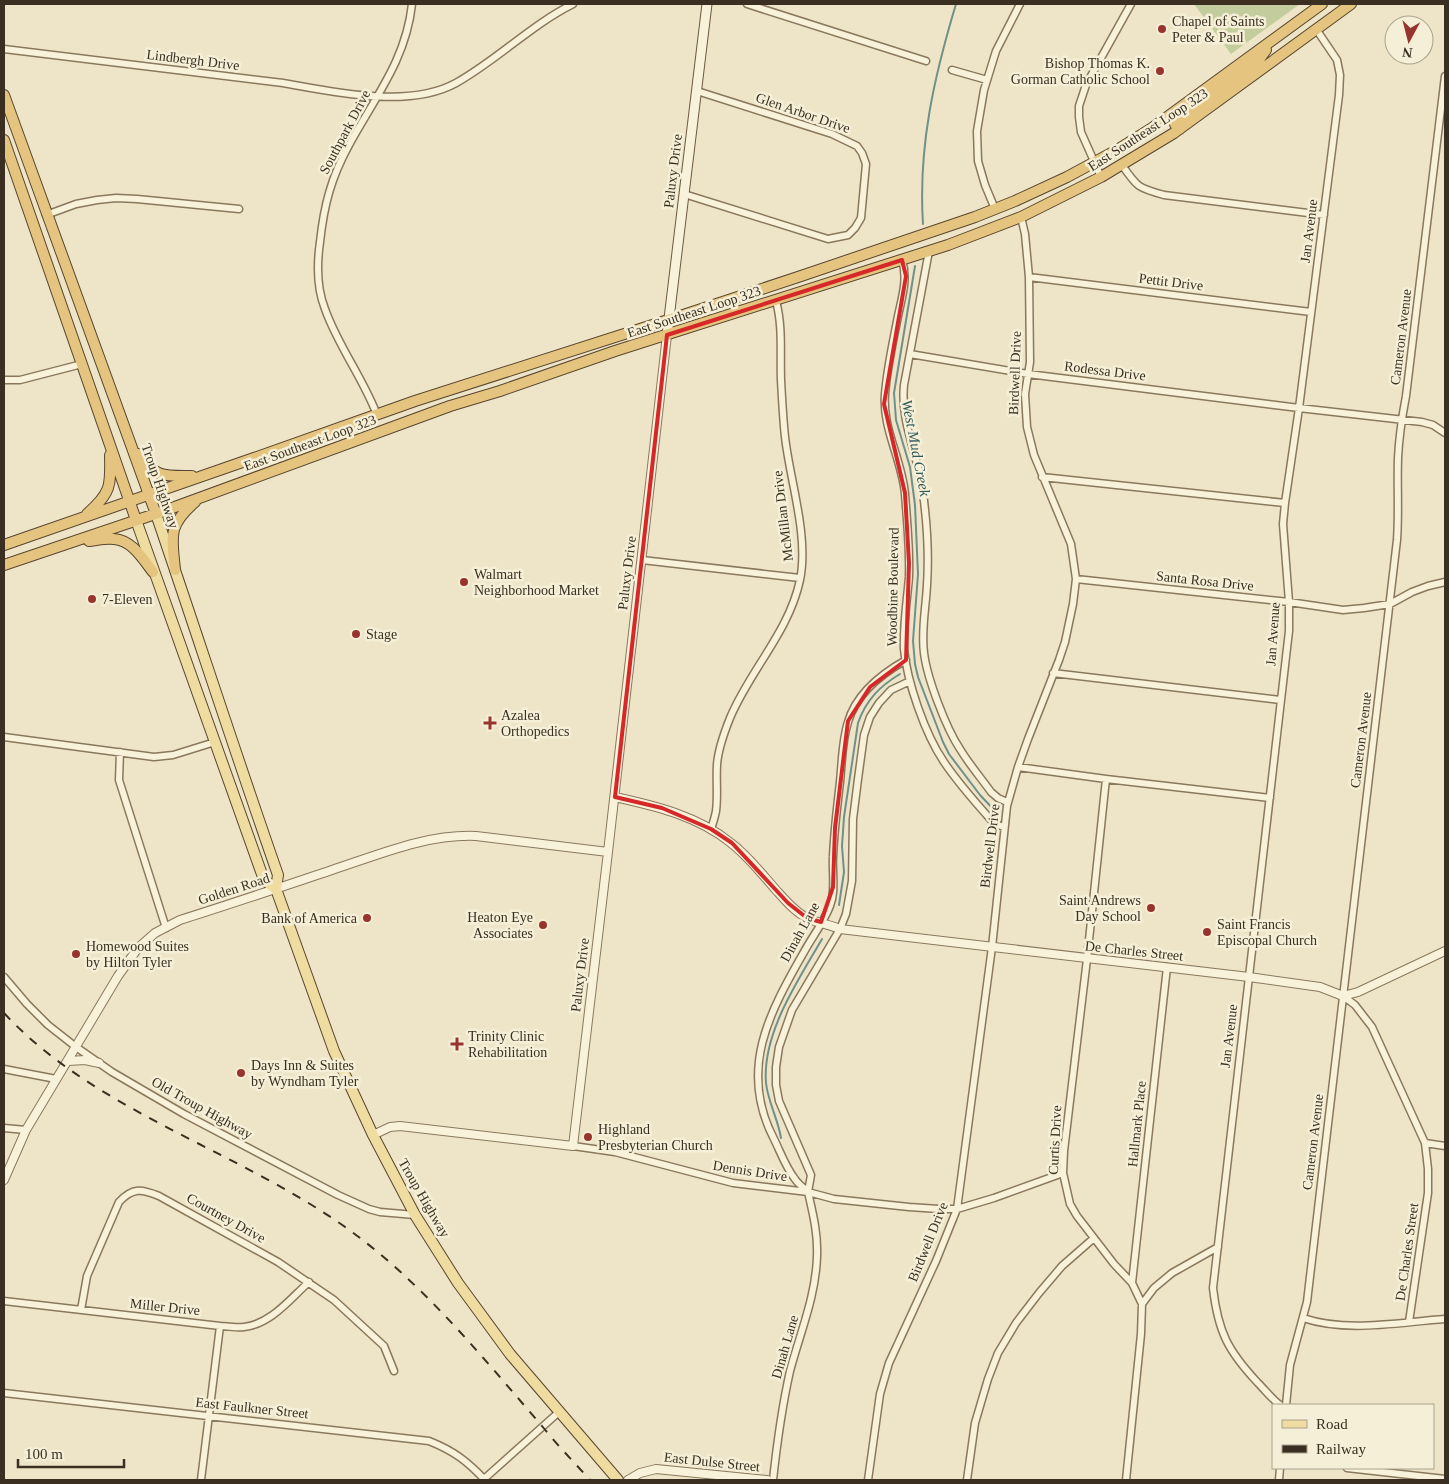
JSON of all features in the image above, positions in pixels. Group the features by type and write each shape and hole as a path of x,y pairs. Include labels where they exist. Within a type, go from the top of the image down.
{"highway":[{"name":"East Southeast Loop 323","path":"4,545 415,401 668,320 911,239 1033,194 1094,162 1152,128 1322,4"},
{"name":"East Southeast Loop 323","path":"4,565 156,514 450,406 902,260 1021,217 1101,177 1180,128 1349,5"},
{"path":"1180,128 1176,126 1178,120 1258,61 1274,40"},
{"name":"Troup Highway","path":"4,95 156,514"},
{"name":"Troup Highway","path":"4,140 136,520"},
{"path":"83,517 101,501 108,490 110,480 110,446"},
{"path":"132,447 146,465 158,474 168,476 201,476"},
{"path":"175,570 172,539 174,529 183,513 200,498"},
{"path":"73,542 111,538 124,541 134,548 154,572"}],"main road":[{"name":"Paluxy Drive","path":"667,335 707,4"},
{"name":"Troup Highway","path":"156,514 278,875 276,889 334,1050 372,1135 415,1215 466,1295 510,1354 618,1480"},
{"name":"Troup Highway","path":"136,520 264,880 276,889"}],"street":[{"name":"Southpark Drive","path":"377,415 371,399 324,309 319,282 318,256 328,192 349,144 378,96 399,56 411,15 412,4"},
{"name":"Lindbergh Drive","path":"4,49 283,83 323,90 378,96 417,96 449,87 552,15 573,4"},
{"path":"747,4 926,61"},
{"path":"995,209 982,177 977,153 978,131 986,80 999,43 1020,4"},
{"path":"1101,177 1080,127 1080,102 1090,79 1131,4"},
{"name":"Jan Avenue","path":"1279,1404 1246,1369 1228,1345 1222,1331 1213,1288 1289,630 1289,602 1283,524 1285,503 1339,95 1340,75 1337,60 1316,30"},
{"path":"952,70 986,80"},
{"name":"Cameron Avenue","path":"1286,1404 1290,1365 1308,1292 1398,533 1398,459 1402,419 1445,76"},
{"name":"Glen Arbor Drive","path":"684,194 828,239 848,234 855,228 861,218 866,164 858,146 832,134 697,91"},
{"path":"1122,165 1137,186 1164,195 1324,215"},
{"path":"46,215 76,204 116,198 239,209"},
{"name":"Birdwell Drive","path":"868,1480 880,1394 889,1364 936,1261 957,1208 992,947 1007,802 1018,767 1065,642 1073,604 1076,579 1071,544 1042,477 1026,427 1025,394 1030,362 1029,277 1025,234 1021,217"},
{"path":"929,251 904,385 903,402 907,429 917,460 924,495 928,550 923,633 925,663 940,706 959,748 991,792 1007,802"},
{"name":"Woodbine Boulevard","path":"902,260 906,276 887,374 884,404 905,494 909,563 904,630 906,660 910,681 928,731 943,760 992,821 1004,827"},
{"name":"Pettit Drive","path":"1029,277 1311,312"},
{"name":"McMillan Drive","path":"711,829 716,809 717,764 722,739 730,716 788,617 795,601 802,562 802,547 785,438 781,379 780,316 776,301"},
{"name":"Paluxy Drive","path":"573,1146 667,335"},
{"name":"Rodessa Drive","path":"910,354 1028,374 1402,419 1433,425 1445,433"},
{"path":"4,380 20,380 82,364"},
{"path":"1042,477 1285,503"},
{"path":"642,560 800,578"},
{"name":"Santa Rosa Drive","path":"1076,579 1289,602 1343,610 1390,604 1412,592 1445,582"},
{"name":"Dinah Lane","path":"808,1192 794,1179 767,1126 760,1103 758,1056 774,1007 830,906 833,888 835,828 848,721 864,692 884,674 906,660"},
{"path":"1053,673 1280,700"},
{"name":"Dinah Lane","path":"773,1480 783,1404 797,1345 809,1310 816,1276 817,1256 816,1230 808,1192 811,1175 779,1101 776,1085 779,1047 792,1010 840,928 846,914 852,882 853,819 864,735 870,717 885,696 897,687 910,681"},
{"path":"4,737 154,757 173,755 215,742"},
{"path":"120,752 119,780 166,928"},
{"path":"1018,767 1270,798"},
{"name":"Curtis Drive","path":"1106,779 1063,1173 1070,1204 1077,1216 1132,1284 1142,1304 1141,1334 1126,1480"},
{"name":"De Charles Street","path":"614,797 681,814 711,829 732,843 788,903 807,918 840,928 1249,978 1320,988 1343,996 1355,1006 1372,1027 1425,1143 1428,1193 1410,1322"},
{"name":"Golden Road","path":"4,1180 26,1130 118,976 138,948 155,933 180,920 401,847 430,840 476,836 608,852"},
{"path":"1343,996 1358,992 1445,951"},
{"name":"Hallmark Place","path":"1132,1284 1167,967"},
{"name":"Old Troup Highway","path":"4,977 48,1025 76,1047 112,1072 184,1114 369,1209 380,1212 415,1215"},
{"path":"68,1061 85,1060 99,1063"},
{"path":"4,1070 56,1079"},
{"name":"Dennis Drive","path":"372,1135 390,1127 400,1126 573,1146 615,1152 733,1183 808,1192 834,1199 939,1209 957,1208 994,1198 1063,1173"},
{"path":"4,1128 26,1130"},
{"path":"1425,1143 1445,1146"},
{"name":"Courtney Drive","path":"80,1310 87,1276 119,1202 127,1194 146,1190 278,1262 334,1300 384,1346 394,1371"},
{"path":"966,1480 975,1422 998,1353 1016,1323 1039,1293 1062,1266 1094,1238"},
{"path":"1142,1304 1154,1288 1172,1273 1218,1247"},
{"name":"Miller Drive","path":"4,1301 220,1326 244,1327 256,1324 273,1315 309,1282"},
{"path":"1303,1318 1320,1323 1348,1326 1445,1319"},
{"path":"201,1480 220,1326"},
{"name":"East Faulkner Street","path":"4,1393 429,1441 448,1449 467,1462 485,1480 559,1412"},
{"path":"1356,1469 1445,1479"},
{"name":"East Dulse Street","path":"628,1480 640,1474 656,1470 767,1480"},
{"path":"1383,1480 1384,1472"}],"highlighted area":[{"path":"902,260 906,276 884,404 905,493 909,563 906,660 870,687 848,721 835,828 833,887 821,922 807,918 788,903 732,843 711,829 662,808 615,797 667,335"}],"green space":[{"path":"1194,4 1300,4 1231,54"}],"waterway":[{"name":"West Mud Creek","path":"923,224 923,167 929,112 956,4"},
{"name":"West Mud Creek","path":"915,266 894,393 896,420 910,467 915,505 918,574 913,641 915,664 918,677 949,754 980,795 996,812"},
{"path":"839,905 844,872 842,846 844,817 858,723 865,707 874,694 900,674"},
{"path":"781,1138 766,1083 766,1064 770,1045 784,1008 822,939"}],"railway":[{"path":"4,1013 39,1046 77,1075 161,1124 291,1193 332,1218 391,1263 444,1314 590,1480"}],"place":[{"name":"Chapel of Saints Peter & Paul","path":"1162,29"},
{"name":"Bishop Thomas K. Gorman Catholic School","path":"1160,71"},
{"name":"Walmart Neighborhood Market","path":"464,582"},
{"name":"7-Eleven","path":"92,599"},
{"name":"Stage","path":"356,634"},
{"name":"Azalea Orthopedics","path":"490,723"},
{"name":"Saint Andrews Day School","path":"1151,908"},
{"name":"Bank of America","path":"367,918"},
{"name":"Heaton Eye Associates","path":"543,925"},
{"name":"Saint Francis Episcopal Church","path":"1207,932"},
{"name":"Homewood Suites by Hilton Tyler","path":"76,954"},
{"name":"Trinity Clinic Rehabilitation","path":"457,1044"},
{"name":"Days Inn & Suites by Wyndham Tyler","path":"241,1073"},
{"name":"Highland Presbyterian Church","path":"588,1137"}]}
